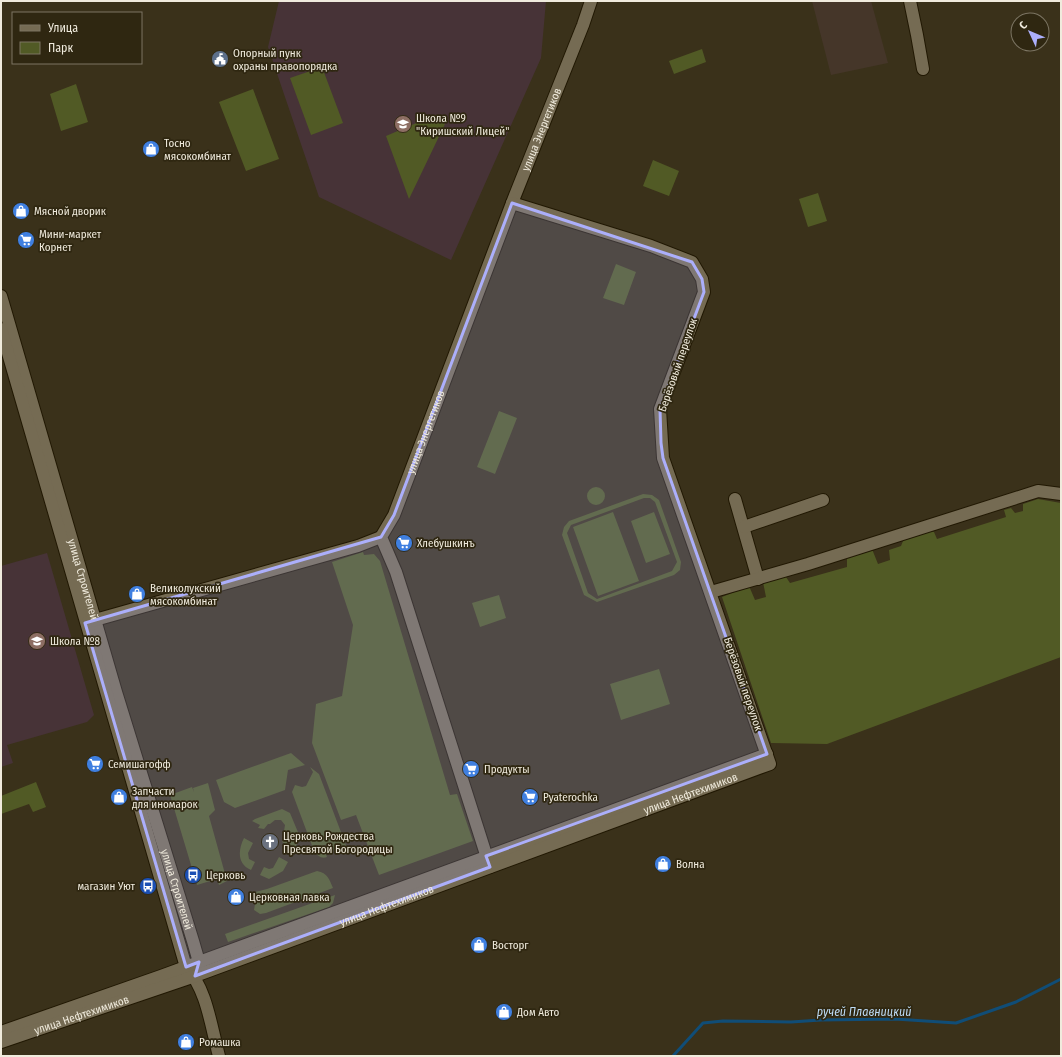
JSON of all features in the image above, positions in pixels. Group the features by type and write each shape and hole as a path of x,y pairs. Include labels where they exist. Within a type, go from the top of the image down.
{"street":[{"path":"910,1 918,35 923,69"},
{"name":"улица Энергетиков","path":"381,537 394,515 512,203 594,2"},
{"name":"Берёзовый переулок","path":"512,203 643,244 692,262 702,279 704,292 660,410 661,444 664,458 768,759"},
{"name":"улица Строителей","path":"1,296 186,967 195,976 220,1056"},
{"name":"улица Строителей","path":"1,329 91,621 116,692 199,962"},
{"path":"711,592 758,579 1038,491 1061,494"},
{"path":"736,499 758,579"},
{"path":"744,527 824,500"},
{"path":"1,1032 488,862 396,572 381,537 358,546 91,621"},
{"name":"улица Нефтехимиков","path":"1,1042 195,976 488,862 768,759"},
{"path":"195,976 199,962"}],"highlighted area":[{"path":"512,203 692,262 702,279 704,292 660,409 663,458 767,754 486,856 490,867 195,976 199,962 186,967 85,623 381,537 394,515"}],"shaded area":[{"name":"Школа №9 \"Киришский Лицей\"","path":"279,1 546,1 541,58 451,260 319,197 268,47"},
{"path":"812,1 871,1 888,63 831,75"},
{"name":"Школа №8","path":"47,553 94,715 87,722 7,745 13,763 1,767 1,566"}],"green space":[{"path":"702,49 706,62 674,74 669,61"},
{"path":"322,67 343,123 311,135 290,78"},
{"path":"76,84 88,122 61,131 50,94"},
{"path":"253,89 279,159 246,171 219,102"},
{"path":"435,115 445,124 409,199 386,136"},
{"path":"653,160 679,171 669,196 643,186"},
{"path":"818,193 827,221 808,227 799,199"},
{"path":"616,264 636,272 624,305 603,298"},
{"path":"499,411 517,418 495,474 477,467"},
{"path":"592,487 600,487 605,492 603,503 600,505 592,505 587,500 587,492"},
{"path":"643,494 652,495 659,500 681,562 680,570 674,575 597,602 584,595 562,535 564,527 569,521","holes":["644,498 650,498 655,502 677,562 672,571 597,599 588,593 567,533 571,525"]},
{"path":"1038,499 1061,503 1061,657 827,744 771,743 722,597 749,586 755,600 766,597 763,582 784,574 790,583 847,567 847,557 872,549 878,564 890,560 889,550 901,546 905,536 927,529 934,532 937,539 1006,517 1004,510 1011,508 1015,513 1023,511 1023,504"},
{"path":"613,512 639,581 598,596 573,527"},
{"path":"654,512 670,554 646,563 631,521"},
{"path":"363,552 364,555 374,554 380,561 450,795 457,794 473,841 379,875 356,815 341,820 312,743 316,704 342,696 353,625 332,562"},
{"path":"499,595 506,618 480,627 472,603"},
{"path":"659,669 670,704 621,720 610,684"},
{"path":"291,753 305,765 288,770 285,790 235,808 224,802 216,780"},
{"path":"310,767 319,774 347,848 335,854 331,842 323,846 327,857 325,858 320,857 314,851 292,792 295,785 302,787 306,786 313,772"},
{"path":"36,782 46,807 33,812 29,804 1,814 1,796"},
{"path":"208,783 215,810 209,816 227,881 219,885 217,879 197,885 170,795 192,787 194,792 193,788"},
{"path":"282,809 290,813 300,837 294,850 282,842 287,833 284,831 285,825 281,820 275,820 268,824 264,829 258,828 260,825 252,821"},
{"path":"244,838 253,843 248,853 249,859 255,862 251,870 243,864 240,856"},
{"path":"279,857 288,862 283,871 269,879 260,875 264,867 269,869 273,868"},
{"path":"317,871 326,875 333,888 266,913 260,914 254,910 255,904 251,893 267,889"},
{"path":"335,895 333,903 329,907 228,942 225,934"}],"waterway":[{"name":"ручей Плавницкий","path":"673,1056 703,1023 723,1021 791,1022 895,1019 956,1023 1016,1002 1061,979"}],"place":[{"name":"Опорный пунк охраны правопорядка","path":"220,59"},
{"name":"Школа №9 \"Киришский Лицей\"","path":"403,124"},
{"name":"Тосно мясокомбинат","path":"151,149"},
{"name":"Мясной дворик","path":"21,211"},
{"name":"Мини-маркет Корнет","path":"26,240"},
{"name":"Хлебушкинъ","path":"404,543"},
{"name":"Великолукский мясокомбинат","path":"137,594"},
{"name":"Школа №8","path":"37,641"},
{"name":"Семишагофф","path":"95,764"},
{"name":"Продукты","path":"471,769"},
{"name":"Запчасти для иномарок","path":"119,797"},
{"name":"Pyaterochka","path":"530,797"},
{"name":"Церковь Рождества Пресвятой Богородицы","path":"270,842"},
{"name":"Волна","path":"663,864"},
{"name":"Церковь","path":"193,875"},
{"name":"магазин Уют","path":"148,886"},
{"name":"Церковная лавка","path":"236,897"},
{"name":"Восторг","path":"479,945"},
{"name":"Дом Авто","path":"504,1012"},
{"name":"Ромашка","path":"186,1042"}]}
